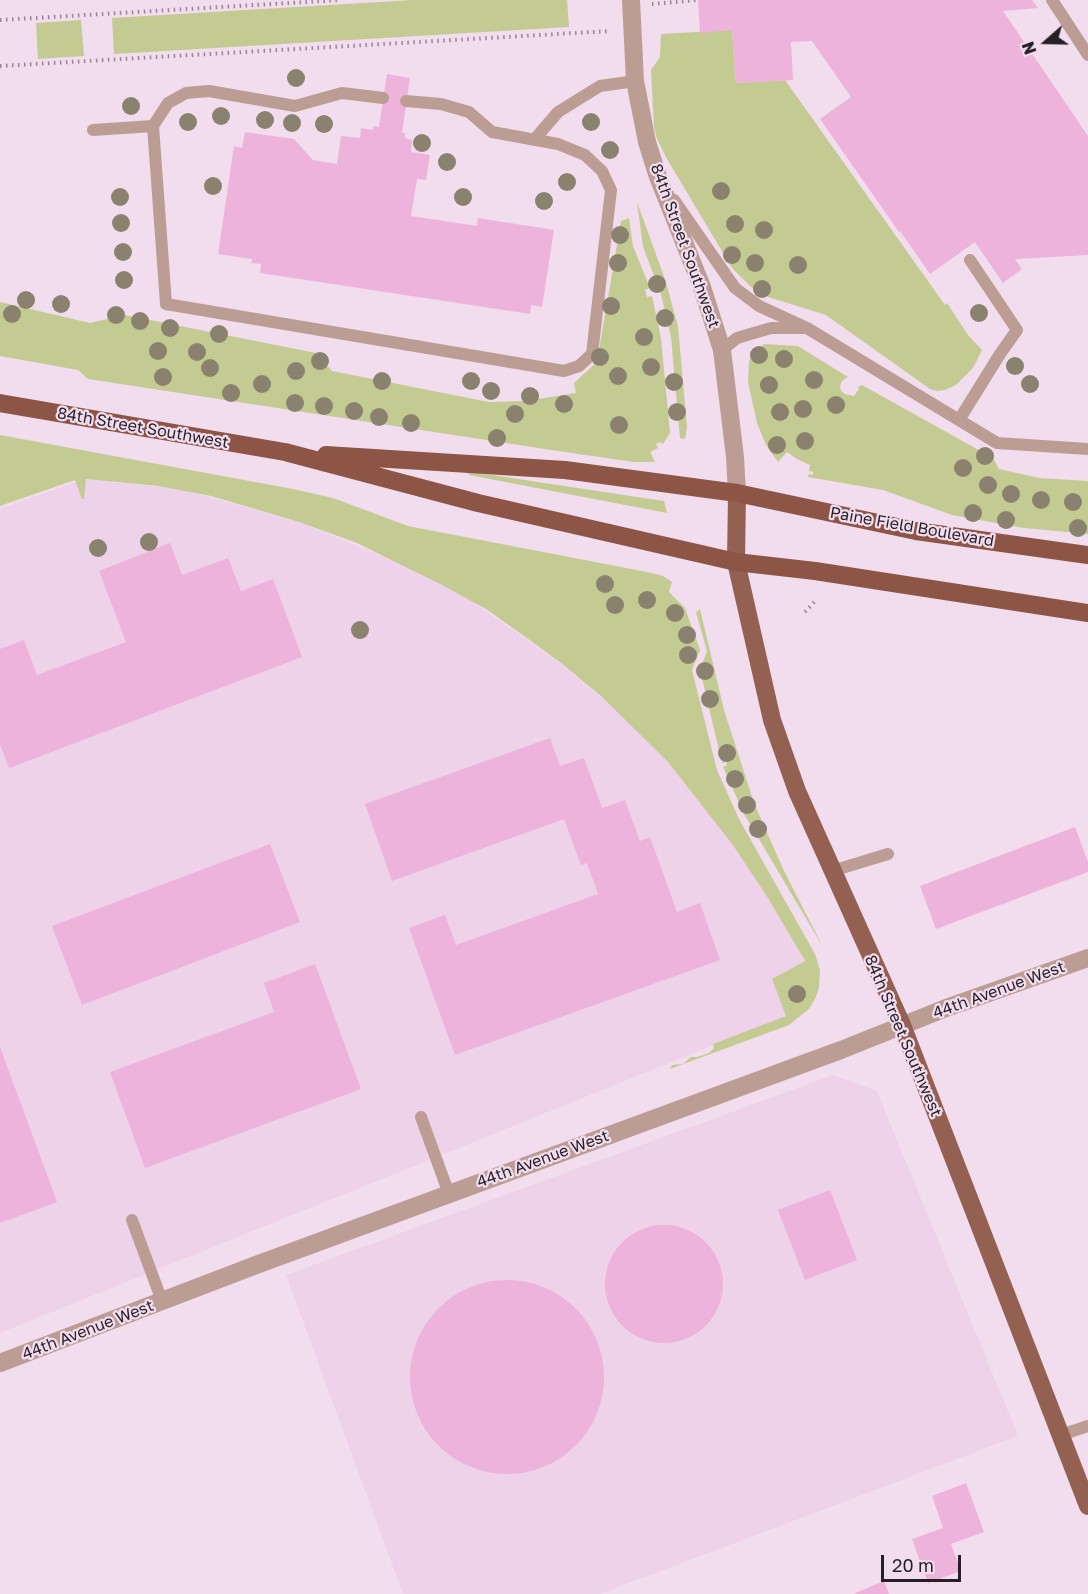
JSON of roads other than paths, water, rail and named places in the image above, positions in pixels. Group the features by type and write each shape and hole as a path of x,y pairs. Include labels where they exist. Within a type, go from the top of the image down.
{"highway":[{"name":"84th Street Southwest","path":"0,403 285,452 477,503 736,562"},
{"name":"84th Street Southwest","path":"285,452 565,470 736,493"},
{"name":"Paine Field Boulevard","path":"736,493 916,531 1088,555"},
{"path":"736,562 815,571 1088,613"}],"main road":[{"name":"84th Street Southwest","path":"736,493 736,562 772,720 797,791 902,1025 1088,1506"}],"street":[{"name":"84th Street Southwest","path":"631,0 635,81 647,142 658,177 702,286 722,350 735,457 736,493"},
{"name":"44th Avenue West","path":"0,1363 841,1050 902,1025 1088,958"}],"lane":[{"path":"1052,0 1088,55"},
{"path":"534,140 558,112 600,86 635,81"},
{"path":"383,98 342,93 295,106 209,91 186,93 168,103 153,126 166,304 564,371 579,366 592,354 611,190 602,171 585,155 558,144 492,132 469,112 441,104 406,101"},
{"path":"93,130 153,126"},
{"path":"658,177 735,288 759,306 807,328 997,443 1088,449"},
{"path":"959,420 1017,330 970,260"},
{"path":"722,350 737,338 771,328 807,328"},
{"path":"832,871 888,854"},
{"path":"421,1117 449,1194"},
{"path":"132,1220 162,1301"},
{"path":"1061,1435 1088,1426"}]}
